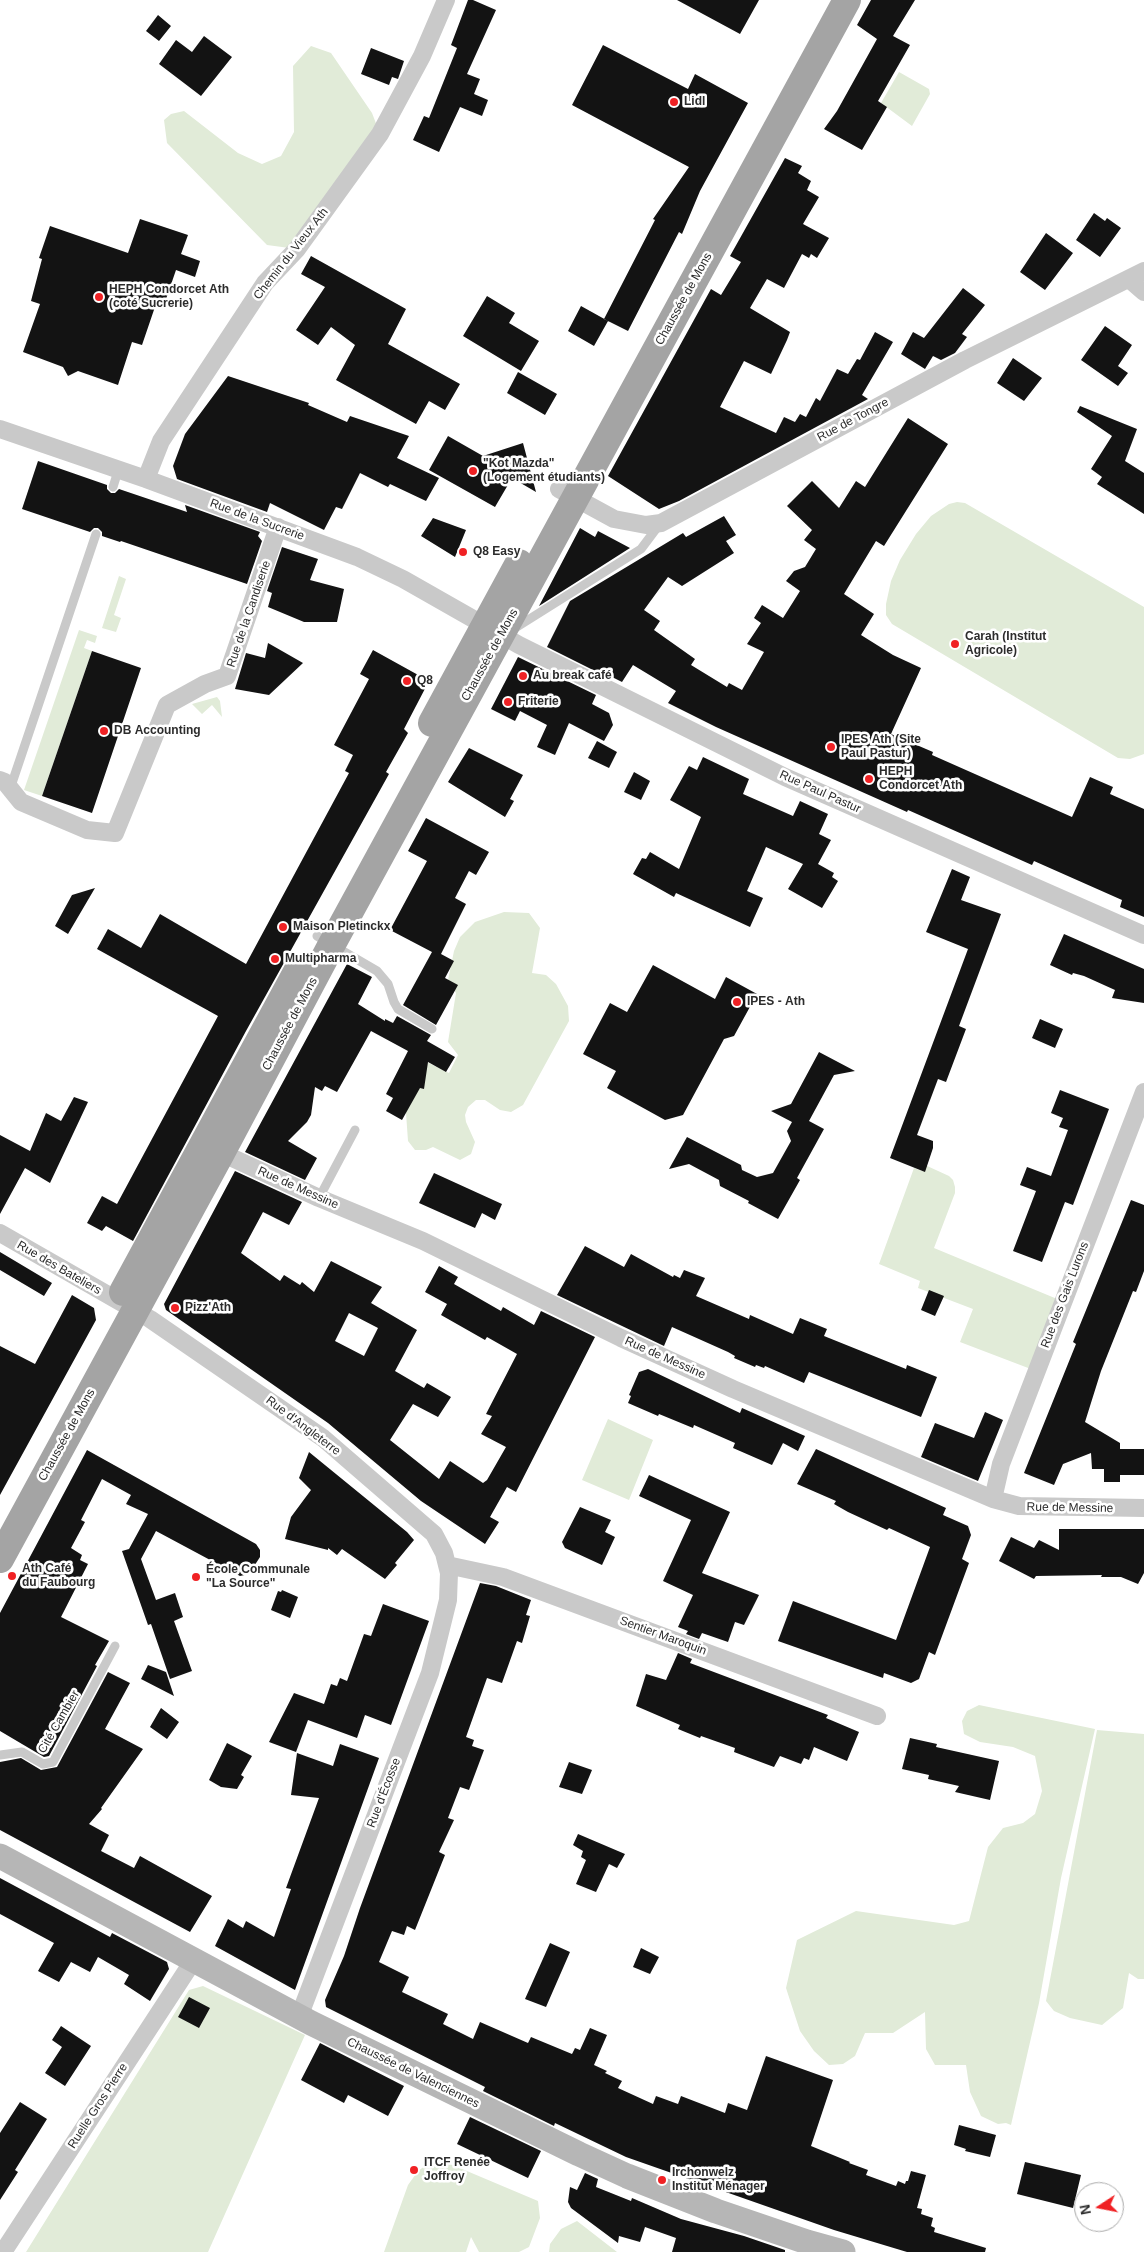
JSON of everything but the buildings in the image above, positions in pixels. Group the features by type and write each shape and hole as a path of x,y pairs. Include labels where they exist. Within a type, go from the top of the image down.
{"main road":[{"name":"Chaussée de Mons","path":"0,1523 126,1307 494,631 826,0"},
{"name":"Chaussée de Mons","path":"567,494 847,0"},
{"name":"Chaussée de Mons","path":"0,1560 126,1307"},
{"name":"Chaussée de Valenciennes","path":"0,1856 299,2017 627,2176 716,2211 807,2242 843,2252"}],"street":[{"name":"Chemin du Vieux Ath","path":"146,480 161,441 265,283 297,249 380,134 422,56 446,0"},
{"name":"Rue de Tongre","path":"567,494 614,519 646,525 661,523 965,360 1144,271"},
{"path":"1128,280 1144,292"},
{"name":"Rue de la Sucrerie","path":"0,430 115,479 146,480 278,527 356,558 403,579 494,631"},
{"name":"Rue de la Candiserie","path":"5,784 20,802 88,830 115,833 167,705 205,684 228,676 278,527"},
{"name":"Rue Paul Pastur","path":"494,631 785,777 1144,935"},
{"name":"Rue des Gais Lurons","path":"993,1499 1006,1449 1144,1092"},
{"name":"Rue de Messine","path":"212,1149 319,1198 423,1241 621,1338 993,1499 1019,1506 1144,1508"},
{"name":"Rue des Bateliers","path":"0,1233 126,1307"},
{"name":"Rue d'Angleterre","path":"126,1307 207,1357 323,1438 434,1534 448,1565"},
{"name":"Sentier Maroquin","path":"448,1565 502,1576 877,1716"},
{"name":"Rue d'Écosse","path":"299,2017 430,1673 448,1600 450,1584 448,1565"},
{"name":"Ruelle Gros Pierre","path":"3,2252 193,1960"}],"lane":[{"path":"494,631 641,549 661,523"},
{"path":"5,784 96,534"},
{"path":"325,940 363,962 384,977 398,1009 432,1029"},
{"path":"319,1198 355,1130"},
{"name":"Cité Cambier","path":"0,1755 22,1752 43,1764 53,1762 115,1646"}],"green space":[{"path":"311,46 331,53 372,113 380,134 297,249 267,245 167,143 164,120 171,114 184,111 238,153 262,164 281,156 294,132 293,66"},
{"path":"899,72 929,89 930,94 912,126 881,103"},
{"path":"965,503 1144,607 1144,754 1130,759 1118,758 892,624 886,615 886,604 891,581 900,560 916,534 931,516 949,504"},
{"path":"119,576 126,579 114,615 121,618 116,632 102,628"},
{"path":"79,630 97,636 95,643 87,640 84,648 92,651 42,796 24,790"},
{"path":"217,697 220,701 222,717 212,705 202,714 192,704"},
{"path":"504,912 529,913 540,928 532,973 546,975 556,984 568,1006 569,1021 523,1105 511,1112 500,1110 485,1100 476,1100 468,1107 465,1115 466,1122 475,1142 471,1154 460,1160 433,1147 426,1150 415,1150 408,1141 406,1113 397,1102 417,1057 449,1073 458,1055 448,1042 456,993 448,980 454,951 460,937 475,922"},
{"path":"925,1165 949,1176 953,1180 955,1187 955,1193 934,1248 1062,1301 1036,1371 960,1342 973,1309 918,1288 920,1281 879,1264 914,1168 922,1171"},
{"path":"608,1419 653,1440 629,1500 582,1480"},
{"path":"979,1705 1095,1729 1061,1878 1039,2003 1011,2125 1006,2123 998,2124 981,2116 970,2092 966,2065 935,2065 926,2049 925,2012 893,2033 865,2033 855,2056 843,2064 829,2065 814,2051 800,2031 786,1988 797,1940 856,1911 954,1925 969,1921 988,1847 1003,1828 1023,1823 1035,1814 1042,1791 1035,1756 1013,1747 980,1742 964,1734 962,1721 967,1711"},
{"path":"1097,1730 1144,1734 1144,1979 1138,1979 1129,1973 1123,2008 1102,2025 1070,2018 1054,2011 1046,2001"},
{"path":"203,1986 305,2035 208,2252 26,2252 189,1990"},
{"path":"436,2158 538,2201 540,2218 529,2247 519,2252 479,2252 471,2237 466,2252 384,2252 408,2185 418,2171"},
{"path":"577,2221 617,2252 549,2252 550,2244 561,2229"}],"place":[{"name":"Lidl","path":"674,102"},
{"name":"HEPH Condorcet Ath (coté Sucrerie)","path":"99,297"},
{"name":"\"Kot Mazda\" (Logement étudiants)","path":"473,471"},
{"name":"Q8 Easy","path":"463,552"},
{"name":"Carah (Institut Agricole)","path":"955,644"},
{"name":"Au break café","path":"523,676"},
{"name":"Q8","path":"407,681"},
{"name":"Friterie","path":"508,702"},
{"name":"DB Accounting","path":"104,731"},
{"name":"IPES Ath (Site Paul Pastur)","path":"831,747"},
{"name":"HEPH Condorcet Ath","path":"869,779"},
{"name":"Maison Pletinckx","path":"283,927"},
{"name":"Multipharma","path":"275,959"},
{"name":"IPES - Ath","path":"737,1002"},
{"name":"Pizz'Ath","path":"175,1308"},
{"name":"Ath Café du Faubourg","path":"12,1576"},
{"name":"École Communale \"La Source\"","path":"196,1577"},
{"name":"ITCF Renée Joffroy","path":"414,2170"},
{"name":"Irchonwelz Institut Ménager","path":"662,2180"}]}
